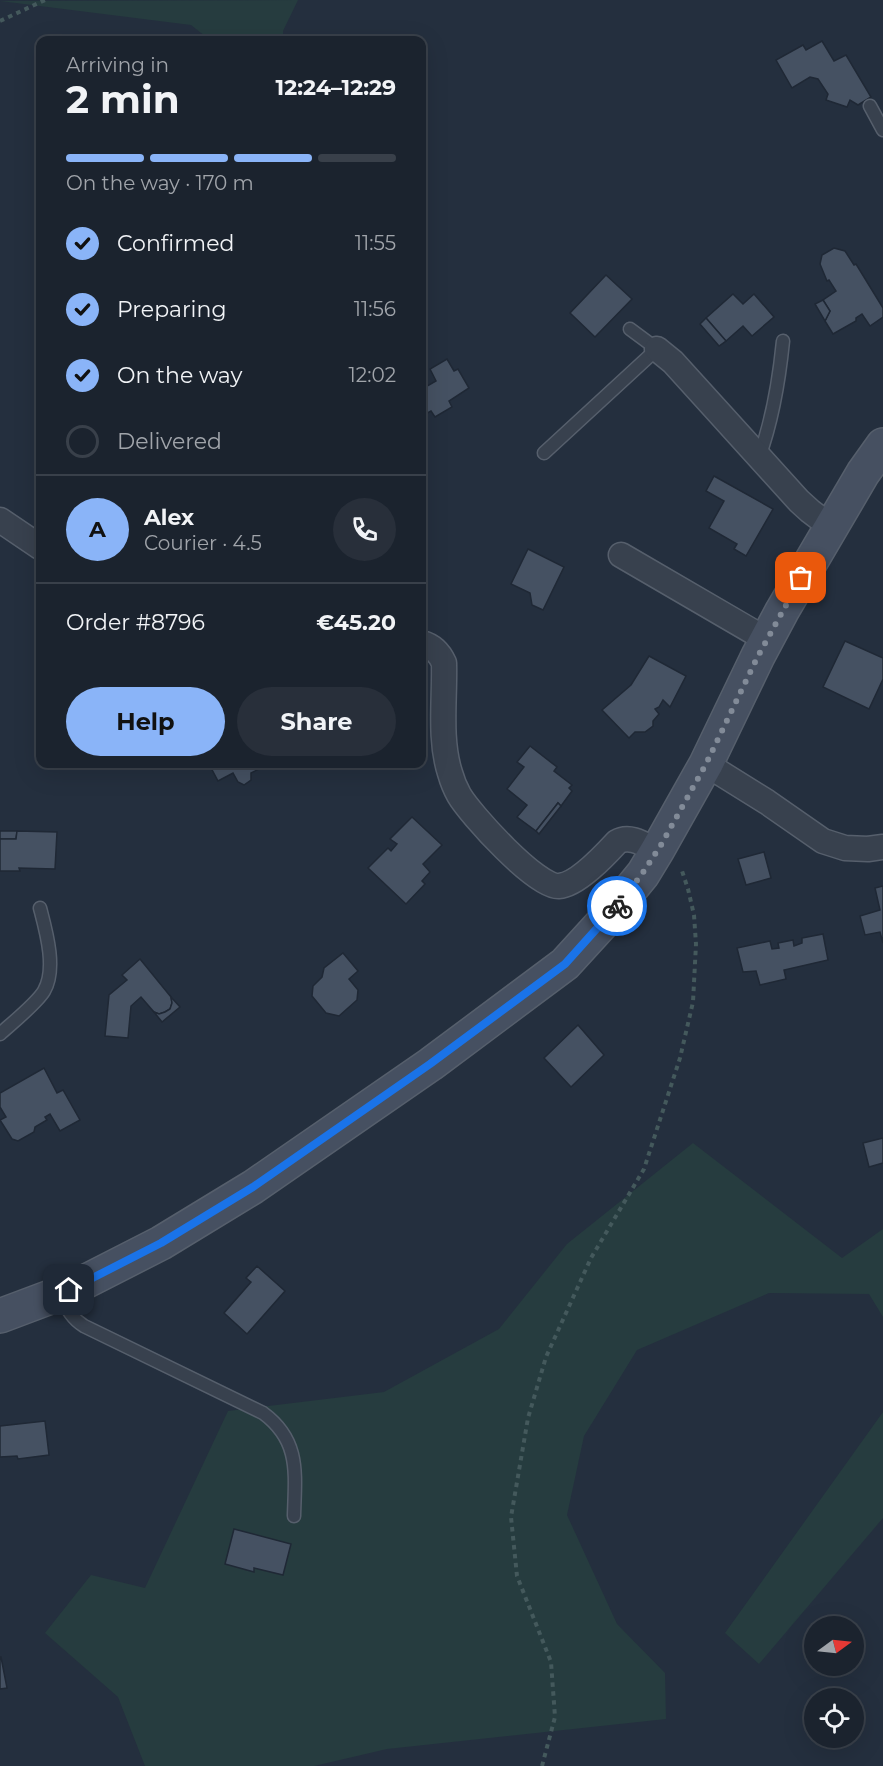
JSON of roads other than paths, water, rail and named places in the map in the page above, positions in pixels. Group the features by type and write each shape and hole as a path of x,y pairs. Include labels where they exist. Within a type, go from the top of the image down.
{"main road":[{"path":"0,1316 60,1293 161,1243 243,1193 430,1064 565,964 607,918 642,874 659,848 706,764 766,640 863,473 883,445"}],"street":[{"path":"657,349 673,362 810,511 831,527"},
{"path":"0,520 36,545"},
{"path":"621,555 766,640"},
{"path":"426,645 439,653 444,663 445,746 449,771 458,793 488,831 536,876 549,885 559,887 585,873 622,838 629,838 659,848"},
{"path":"706,764 823,841 845,848 883,847"}],"lane":[{"path":"870,106 883,130"},
{"path":"544,453 657,349 630,329"},
{"path":"759,457 770,425 779,386 783,341"},
{"path":"0,1034 45,991 50,970 49,943 40,908"},
{"path":"60,1293 69,1313 84,1326 263,1413 274,1421 283,1431 294,1458 294,1516"}]}
